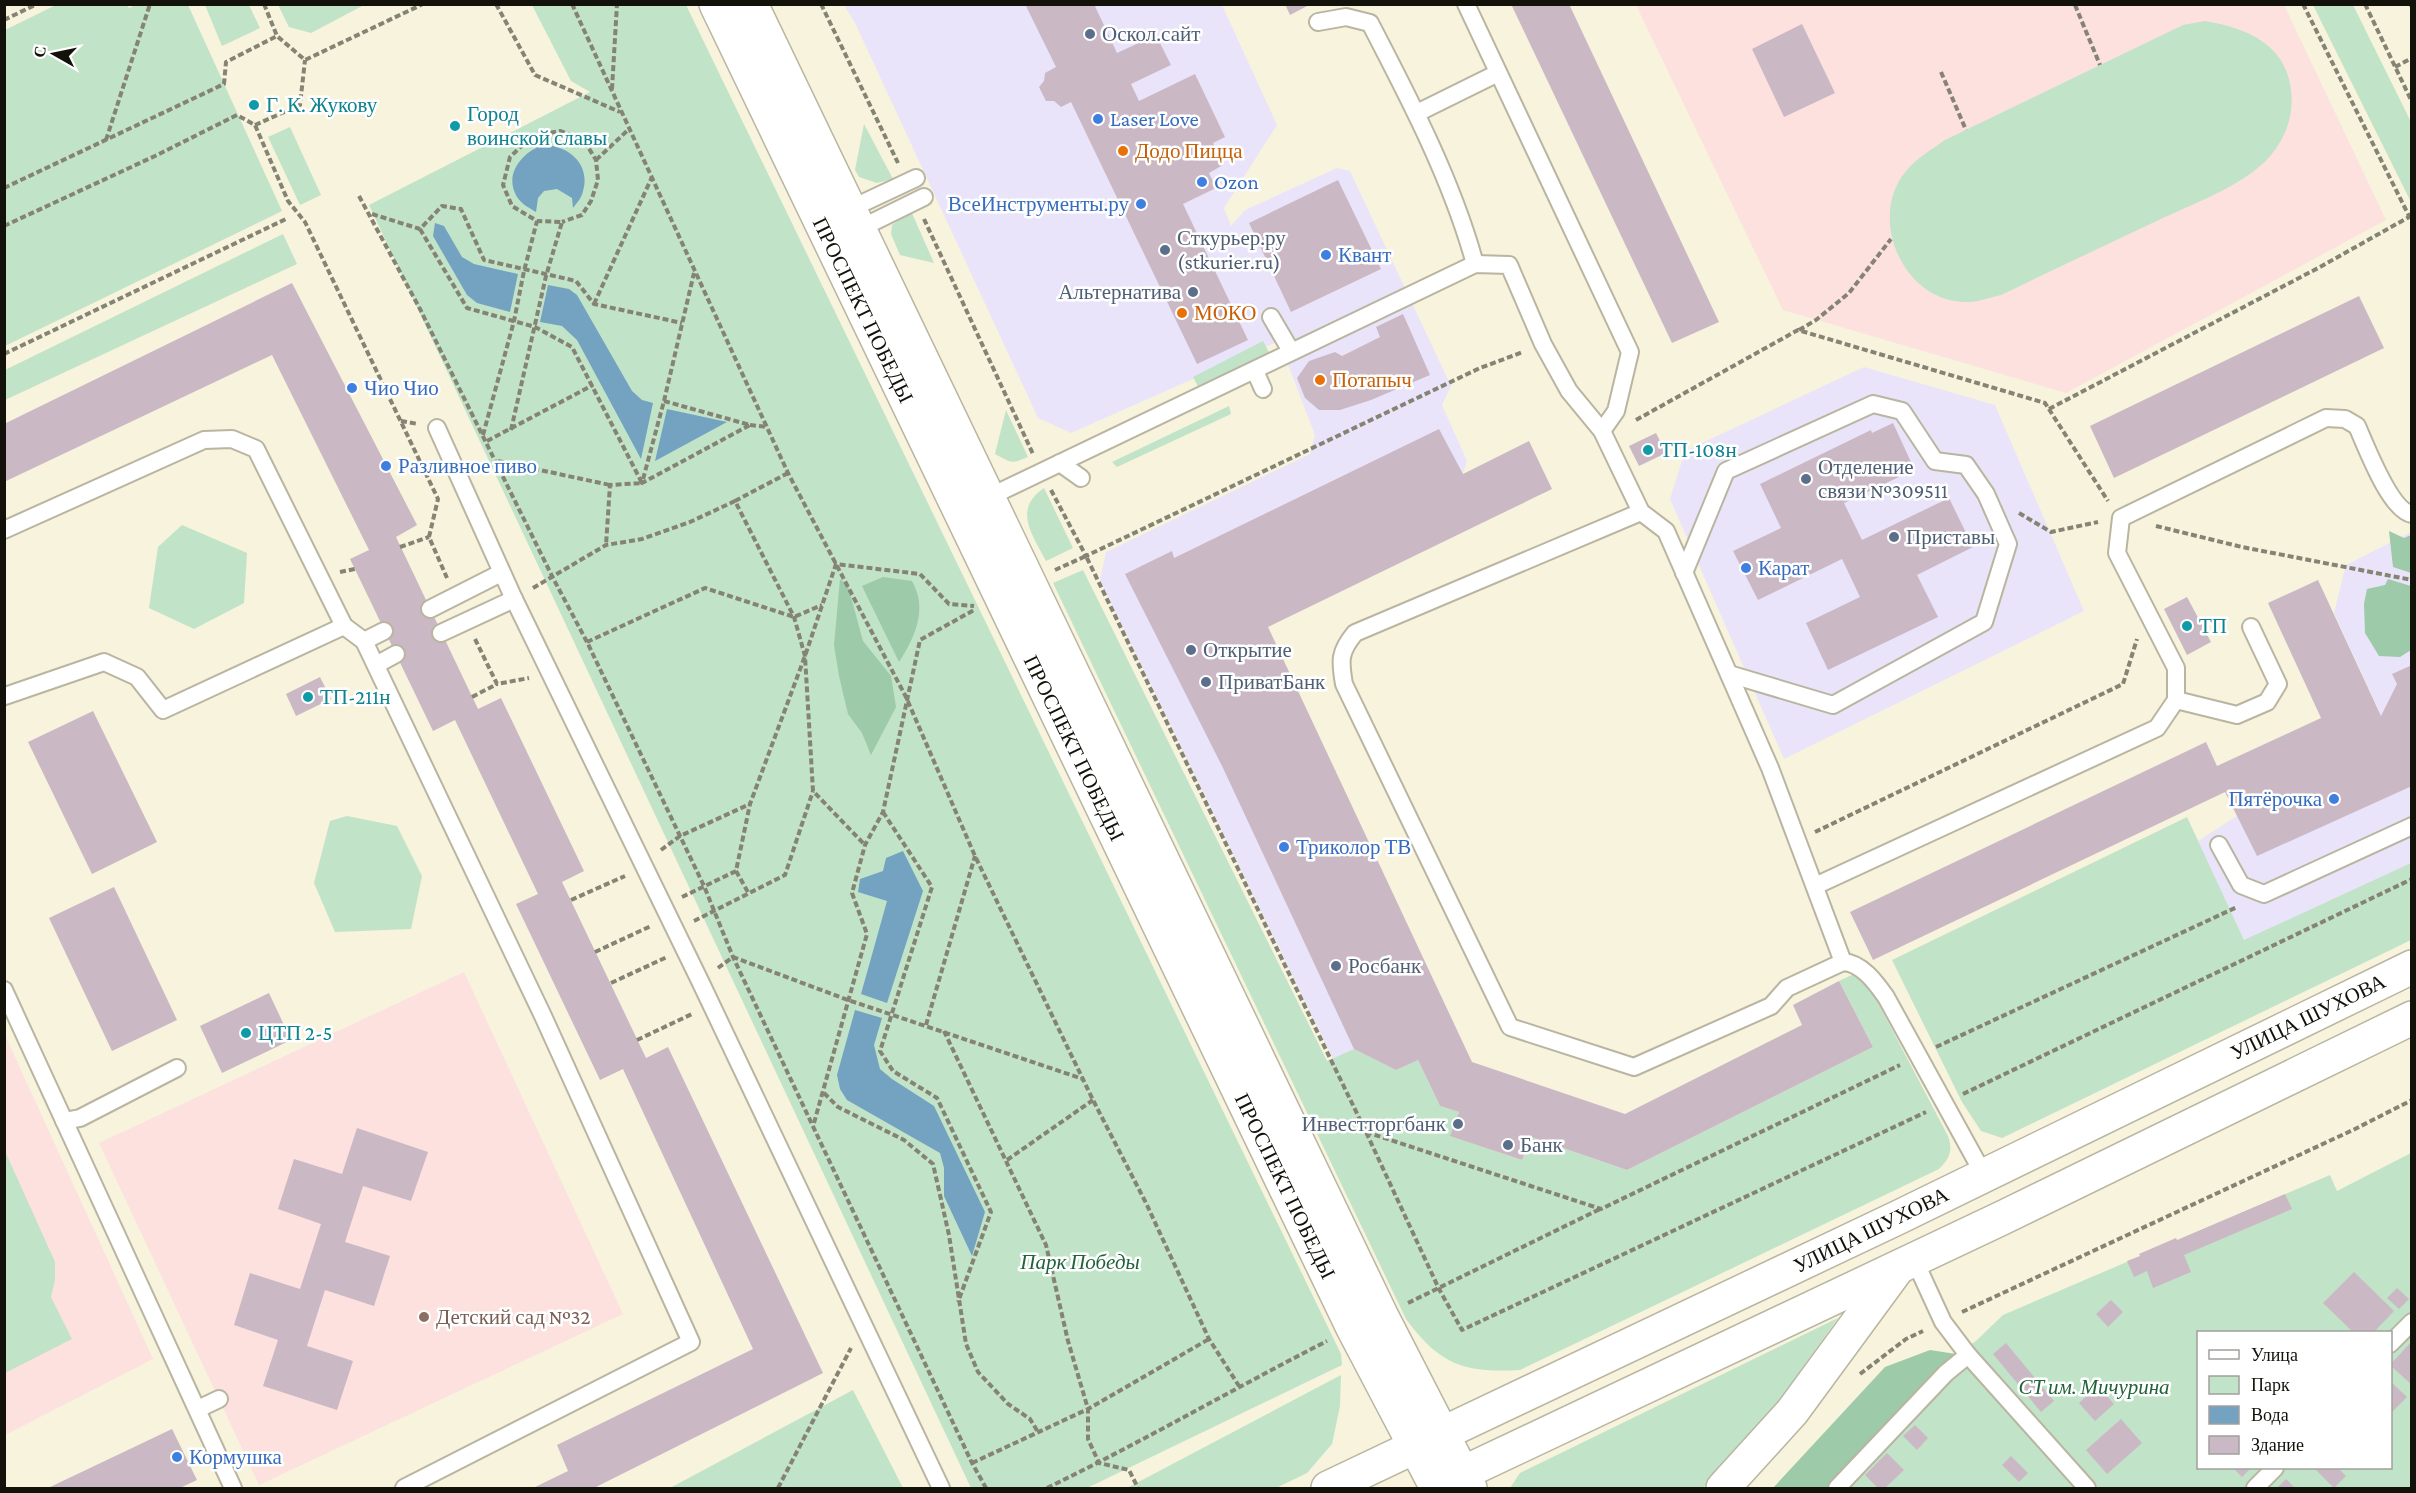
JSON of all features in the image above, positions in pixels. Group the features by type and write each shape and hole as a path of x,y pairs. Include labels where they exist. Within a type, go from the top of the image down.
{"main road":[{"name":"ПРОСПЕКТ ПОБЕДЫ","path":"716,4 1367,1322 1429,1440 1448,1485"},
{"name":"ПРОСПЕКТ ПОБЕДЫ","path":"751,4 1029,583 1367,1322"},
{"name":"УЛИЦА ШУХОВА","path":"1328,1488 1897,1218 2412,967"},
{"name":"УЛИЦА ШУХОВА","path":"1448,1485 2412,1018"},
{"path":"1984,1175 2002,1218"},
{"path":"1723,1488 1792,1412 1907,1262 1897,1218"}],"lane":[{"path":"1466,4 1630,352 1617,411 1602,431"},
{"path":"1318,22 1346,17 1370,23 1417,113 1468,239 1475,264"},
{"path":"1417,113 1498,73"},
{"path":"854,220 911,180"},
{"path":"854,220 920,199"},
{"path":"987,498 1475,264 1509,266 1544,344 1569,391 1602,431 1641,512 1666,531 1770,768 1844,962"},
{"path":"1271,317 1291,351"},
{"path":"1255,371 1263,390"},
{"path":"1684,573 1726,471 1873,405 1902,411 1935,461 1966,465 1990,504 2008,544 1984,622 1833,705 1729,674"},
{"path":"1815,886 2157,728 2176,700 2176,668 2117,554 2121,518 2326,418 2345,419 2356,426 2394,502 2407,514 2412,514"},
{"path":"437,428 501,573 705,992 941,1488"},
{"path":"4,530 204,440 232,439 256,449 344,626 364,641 543,1016 691,1342 404,1488"},
{"path":"1060,463 1081,478"},
{"path":"1641,512 1355,633 1346,644 1340,661 1344,684 1510,1027 1634,1067 1772,1006 1787,988 1844,962 1851,962 1872,979 1886,997 1984,1175"},
{"path":"430,609 501,573"},
{"path":"441,633 514,599"},
{"path":"5,697 104,662 137,677 163,710 344,626"},
{"path":"2176,700 2237,715 2267,702 2278,684 2251,627"},
{"path":"364,641 384,631"},
{"path":"376,666 396,654"},
{"path":"2219,845 2241,885 2265,894 2412,826"},
{"path":"4,990 233,1488"},
{"path":"64,1122 80,1118 177,1068"},
{"path":"1907,1262 1943,1322 1968,1355 2087,1488"},
{"path":"2392,1343 2412,1322"},
{"path":"1837,1488 1946,1373 1968,1355"},
{"path":"198,1409 219,1399"},
{"path":"2255,1488 2273,1469"}],"path":[{"path":"4,20 37,4"},
{"path":"106,140 150,4"},
{"path":"264,4 277,36 305,60"},
{"path":"305,60 423,4"},
{"path":"496,4 535,75 621,113"},
{"path":"572,4 628,130 652,177 788,473 906,697 975,856 1092,1100 1146,1203 1209,1339 1239,1386"},
{"path":"612,90 617,4"},
{"path":"821,4 911,180"},
{"path":"2303,4 2412,222"},
{"path":"2365,4 2412,102"},
{"path":"2075,5 2100,65"},
{"path":"4,188 224,84 226,62 277,36"},
{"path":"2395,67 2412,58"},
{"path":"255,125 300,105 305,60"},
{"path":"1941,72 1965,130"},
{"path":"4,226 237,115 255,125 288,201 305,222 438,499 429,537 454,596"},
{"path":"597,160 628,130"},
{"path":"560,131 577,137 597,160 598,180 591,201 582,216 562,222 537,220 512,206 503,185 510,157 532,136 560,131"},
{"path":"594,304 652,177"},
{"path":"359,196 371,214 587,642 704,886 733,957 814,1124 972,1463 986,1488"},
{"path":"920,199 1042,472 1086,556 1366,1132 1439,1289 1462,1330 1945,1103 2412,879"},
{"path":"420,230 442,206 461,209 484,260 524,271 576,281 594,304 681,323"},
{"path":"371,214 420,230 467,308 535,327 572,348 642,483"},
{"path":"2049,409 2299,278 2409,217"},
{"path":"4,354 286,219"},
{"path":"483,435 514,321 537,220"},
{"path":"511,430 546,276 562,222"},
{"path":"1798,330 1816,320 1849,293 1891,239"},
{"path":"642,483 695,272"},
{"path":"1029,583 1480,368 1544,344"},
{"path":"487,441 592,385"},
{"path":"664,401 750,425 768,427"},
{"path":"497,461 610,485 642,483 750,425"},
{"path":"514,599 606,545 642,539 690,522 788,473"},
{"path":"606,545 610,485"},
{"path":"714,911 785,875 813,791 806,656 794,617 735,501"},
{"path":"2121,518 2242,547 2412,580"},
{"path":"400,548 429,537"},
{"path":"749,894 736,870 750,804 806,656 836,564"},
{"path":"814,1124 867,934 852,893 865,845 883,812 920,640 979,607 949,604 920,574 836,564"},
{"path":"587,642 705,588 794,617 822,605"},
{"path":"1797,840 2123,684 2146,610"},
{"path":"466,621 497,684"},
{"path":"472,697 497,684 532,678"},
{"path":"813,791 865,845"},
{"path":"680,836 750,804"},
{"path":"883,812 932,887 880,1051 893,1071 937,1098 992,1212 958,1302"},
{"path":"926,1025 975,856"},
{"path":"621,865 631,886"},
{"path":"704,886 736,870"},
{"path":"1047,1488 1099,1463 1239,1386 1367,1322 1920,1056 2265,894"},
{"path":"645,916 654,935"},
{"path":"662,951 669,967"},
{"path":"733,957 848,1000 1083,1080"},
{"path":"689,1006 697,1025"},
{"path":"638,1040 692,1014"},
{"path":"944,1031 1046,1245 1068,1341 1088,1409 1088,1439 1099,1463"},
{"path":"824,1093 837,1107 904,1140 933,1164 949,1235 966,1344 978,1372 1008,1404 1030,1419 1038,1432"},
{"path":"1007,1160 1092,1100"},
{"path":"1859,1374 1906,1339 1982,1301 2355,1129 2412,1100"},
{"path":"1366,1132 1601,1209"},
{"path":"972,1463 1088,1409 1209,1339"},
{"path":"778,1488 851,1347 856,1357"},
{"path":"1099,1463 1129,1470 1138,1488"}],"shaded area":[{"path":"844,5 1222,5 1277,125 1224,208 1231,226 1245,210 1337,168 1350,171 1451,386 1442,405 1467,461 1458,488 1206,605 1422,1051 1406,1088 1338,1069 1100,580 1106,552 1310,454 1315,435 1279,341 1071,433 1038,418 855,23"},
{"path":"1636,5 2284,5 2386,220 2066,393 1783,310"},
{"path":"1864,367 1995,405 2084,611 1784,759 1670,499 1685,451"},
{"path":"2411,532 2411,900 2247,981 2173,857 2237,816 2393,741 2334,613 2346,565"},
{"path":"464,972 623,1314 259,1485 99,1143"},
{"path":"4,1033 153,1359 5,1435 4,1435"}],"green space":[{"path":"58,4 127,5 129,8 136,5 188,5 282,211 5,346 5,30"},
{"path":"205,5 249,5 260,28 222,46"},
{"path":"278,5 364,5 311,33 289,27"},
{"name":"Парк Победы","path":"532,5 686,5 1341,1354 1342,1365 1087,1488 971,1488 369,205 590,92 571,81"},
{"path":"2313,5 2353,5 2411,122 2411,202"},
{"path":"2205,21 2231,27 2256,38 2277,54 2284,66 2289,79 2292,100 2289,120 2277,147 2261,165 2222,191 2001,295 1973,302 1946,299 1927,290 1910,275 1898,256 1891,234 1890,212 1895,191 1914,162 1945,140 2183,25"},
{"path":"864,124 893,179 877,183 859,177 855,170"},
{"path":"290,127 321,195 300,205 268,137"},
{"path":"911,211 934,263 900,255 891,234 892,225"},
{"path":"283,234 297,264 5,400 5,370"},
{"path":"1263,341 1271,356 1200,390 1193,377"},
{"path":"1229,406 1231,414 1117,467 1112,462"},
{"path":"1006,410 1028,457 1014,462 995,454"},
{"path":"1044,488 1073,548 1046,561 1031,532 1027,514 1034,496"},
{"path":"182,525 247,553 244,603 194,629 149,608 158,547"},
{"path":"2389,531 2404,538 2411,535 2411,573 2393,567"},
{"path":"1083,570 1327,1061 1354,1049 1396,1070 1418,1060 1440,1106 1459,1112 1451,1136 1522,1160 1531,1137 1627,1170 1873,1047 1839,981 1854,974 1868,984 1948,1136 1950,1154 1946,1161 1939,1169 1520,1370 1483,1370 1455,1363 1442,1356 1418,1335 1406,1319 1053,583"},
{"path":"883,577 912,581 917,591 918,623 899,662 862,586"},
{"path":"840,579 848,586 863,641 891,676 896,707 871,755 862,733 848,714 839,676 834,645"},
{"path":"2388,579 2411,586 2411,650 2400,657 2379,656 2365,633 2364,604 2367,589 2385,585"},
{"path":"347,816 397,826 422,876 411,929 335,932 314,883 330,821"},
{"path":"2187,817 2244,940 2411,863 2411,940 2002,1138 1981,1131 1962,1102 1892,960"},
{"path":"5,1151 55,1262 55,1280 51,1297 72,1339 5,1373"},
{"name":"СТ им. Мичурина","path":"2411,1153 2411,1488 1828,1488 1956,1354 1976,1341 2003,1315 2330,1175 2337,1191"},
{"path":"1838,1318 1779,1401 1703,1488 1510,1488 1520,1473"},
{"path":"1930,1350 1956,1354 1828,1488 1773,1488 1885,1367"},
{"path":"1341,1375 1340,1406 1332,1444 1307,1473 1276,1488 1127,1488"},
{"path":"853,1390 903,1488 670,1488"}],"water":[{"path":"543,145 569,152 584,172 583,191 573,208 572,198 557,189 544,191 538,198 536,212 521,202 515,193 513,177 518,163 530,152"},
{"path":"435,223 444,226 462,257 474,264 518,274 510,312 477,303 467,295 433,236"},
{"path":"548,285 569,289 577,295 632,391 642,400 653,403 641,459 577,340 562,326 540,322"},
{"path":"667,409 727,422 655,461"},
{"path":"903,851 923,891 887,1003 861,994 887,901 858,892 860,879 883,871 886,858"},
{"path":"855,1010 882,1018 874,1045 880,1069 934,1106 985,1212 972,1256 944,1196 944,1168 940,1153 847,1100 840,1089 837,1075"}],"building":[{"path":"1025,4 1094,4 1117,53 1156,35 1171,65 1131,84 1139,101 1195,74 1225,137 1213,143 1223,165 1209,173 1216,188 1183,204 1248,340 1197,364 1071,102 1061,107 1054,101 1046,101 1039,87 1044,81 1045,73 1056,67"},
{"path":"1285,4 1311,4 1290,15"},
{"path":"1511,4 1569,4 1719,322 1672,343"},
{"path":"1802,24 1835,93 1784,117 1752,49"},
{"path":"1338,180 1381,269 1291,312 1249,223"},
{"path":"292,283 417,525 396,537 478,709 501,698 584,871 562,882 646,1058 668,1047 823,1373 594,1488 533,1488 568,1471 557,1445 753,1349 623,1069 600,1080 516,904 538,894 455,720 433,731 350,559 369,550 272,355 4,482 4,424"},
{"path":"2359,296 2384,348 2114,478 2090,426"},
{"path":"1403,314 1430,375 1371,400 1340,410 1319,410 1305,398 1297,378 1309,361 1335,352 1342,356 1380,337 1376,327"},
{"path":"1893,423 1911,462 1895,469 1899,477 1844,503 1862,540 1949,498 1973,547 1917,575 1938,617 1828,670 1806,623 1860,597 1842,559 1758,600 1733,551 1781,528 1760,484 1871,430 1872,433"},
{"path":"1439,429 1463,474 1529,441 1552,489 1268,627 1472,1062 1625,1114 1802,1025 1793,1005 1839,981 1873,1047 1627,1170 1531,1137 1522,1160 1450,1136 1459,1112 1440,1106 1418,1060 1396,1070 1354,1049 1223,768 1125,574 1172,551 1174,558"},
{"name":"ТП-108н","path":"1656,433 1666,453 1639,466 1629,446"},
{"path":"2318,580 2381,716 2397,684 2392,674 2412,665 2412,786 2257,856 2225,792 1873,960 1850,912 2206,742 2217,766 2321,718 2268,603"},
{"name":"ТП","path":"2187,597 2211,642 2187,655 2164,609"},
{"name":"ТП-211н","path":"320,677 331,699 296,716 286,694"},
{"path":"93,711 157,842 92,874 28,742"},
{"path":"114,887 177,1020 112,1051 49,918"},
{"name":"ЦТП 2-5","path":"269,993 291,1040 222,1073 200,1026"},
{"path":"357,1128 428,1152 411,1201 363,1186 345,1242 390,1256 374,1306 325,1290 307,1346 353,1361 337,1410 263,1386 278,1340 234,1325 250,1273 300,1289 321,1224 278,1209 294,1159 342,1174"},
{"path":"2285,1194 2292,1209 2184,1255 2191,1272 2153,1288 2147,1271 2134,1277 2127,1261 2140,1256 2139,1254"},
{"path":"2354,1272 2394,1311 2375,1331 2352,1331 2323,1303"},
{"path":"2397,1288 2409,1299 2399,1309 2387,1298"},
{"path":"2111,1300 2123,1312 2108,1327 2096,1314"},
{"path":"2412,1341 2412,1385 2392,1367 2392,1363"},
{"path":"2006,1343 2054,1401 2041,1412 1993,1354"},
{"path":"2392,1383 2407,1397 2392,1412"},
{"path":"2098,1386 2114,1404 2095,1421 2079,1403"},
{"path":"2121,1419 2142,1443 2107,1474 2086,1450"},
{"path":"1915,1425 1928,1438 1917,1450 1903,1436"},
{"path":"172,1429 197,1480 180,1488 48,1488"},
{"path":"1887,1453 1904,1470 1885,1488 1878,1488 1865,1475"},
{"path":"2011,1456 2028,1473 2019,1482 2002,1465"},
{"path":"2234,1469 2250,1469 2242,1477"},
{"path":"2315,1469 2339,1469 2346,1476 2334,1488"},
{"path":"2286,1479 2295,1488 2277,1488"}],"place":[{"name":"Оскол.сайт","path":"1090,34"},
{"name":"Г. К. Жукову","path":"254,105"},
{"name":"Laser Love","path":"1098,119"},
{"name":"Город воинской славы","path":"455,126"},
{"name":"Додо Пицца","path":"1123,151"},
{"name":"Ozon","path":"1202,182"},
{"name":"ВсеИнструменты.ру","path":"1141,204"},
{"name":"Сткурьер.ру (stkurier.ru)","path":"1165,250"},
{"name":"Квант","path":"1326,255"},
{"name":"Альтернатива","path":"1193,292"},
{"name":"МОКО","path":"1182,313"},
{"name":"Потапыч","path":"1320,380"},
{"name":"Чио Чио","path":"352,388"},
{"name":"ТП-108н","path":"1648,450"},
{"name":"Разливное пиво","path":"386,466"},
{"name":"Отделение связи №309511","path":"1806,479"},
{"name":"Приставы","path":"1894,537"},
{"name":"Карат","path":"1746,568"},
{"name":"ТП","path":"2187,626"},
{"name":"Открытие","path":"1191,650"},
{"name":"ПриватБанк","path":"1206,682"},
{"name":"ТП-211н","path":"308,697"},
{"name":"Пятёрочка","path":"2334,799"},
{"name":"Триколор ТВ","path":"1284,847"},
{"name":"Росбанк","path":"1336,966"},
{"name":"ЦТП 2-5","path":"246,1033"},
{"name":"Инвестторгбанк","path":"1458,1124"},
{"name":"Банк","path":"1508,1145"},
{"name":"Детский сад №32","path":"424,1317"},
{"name":"Кормушка","path":"177,1457"}]}
